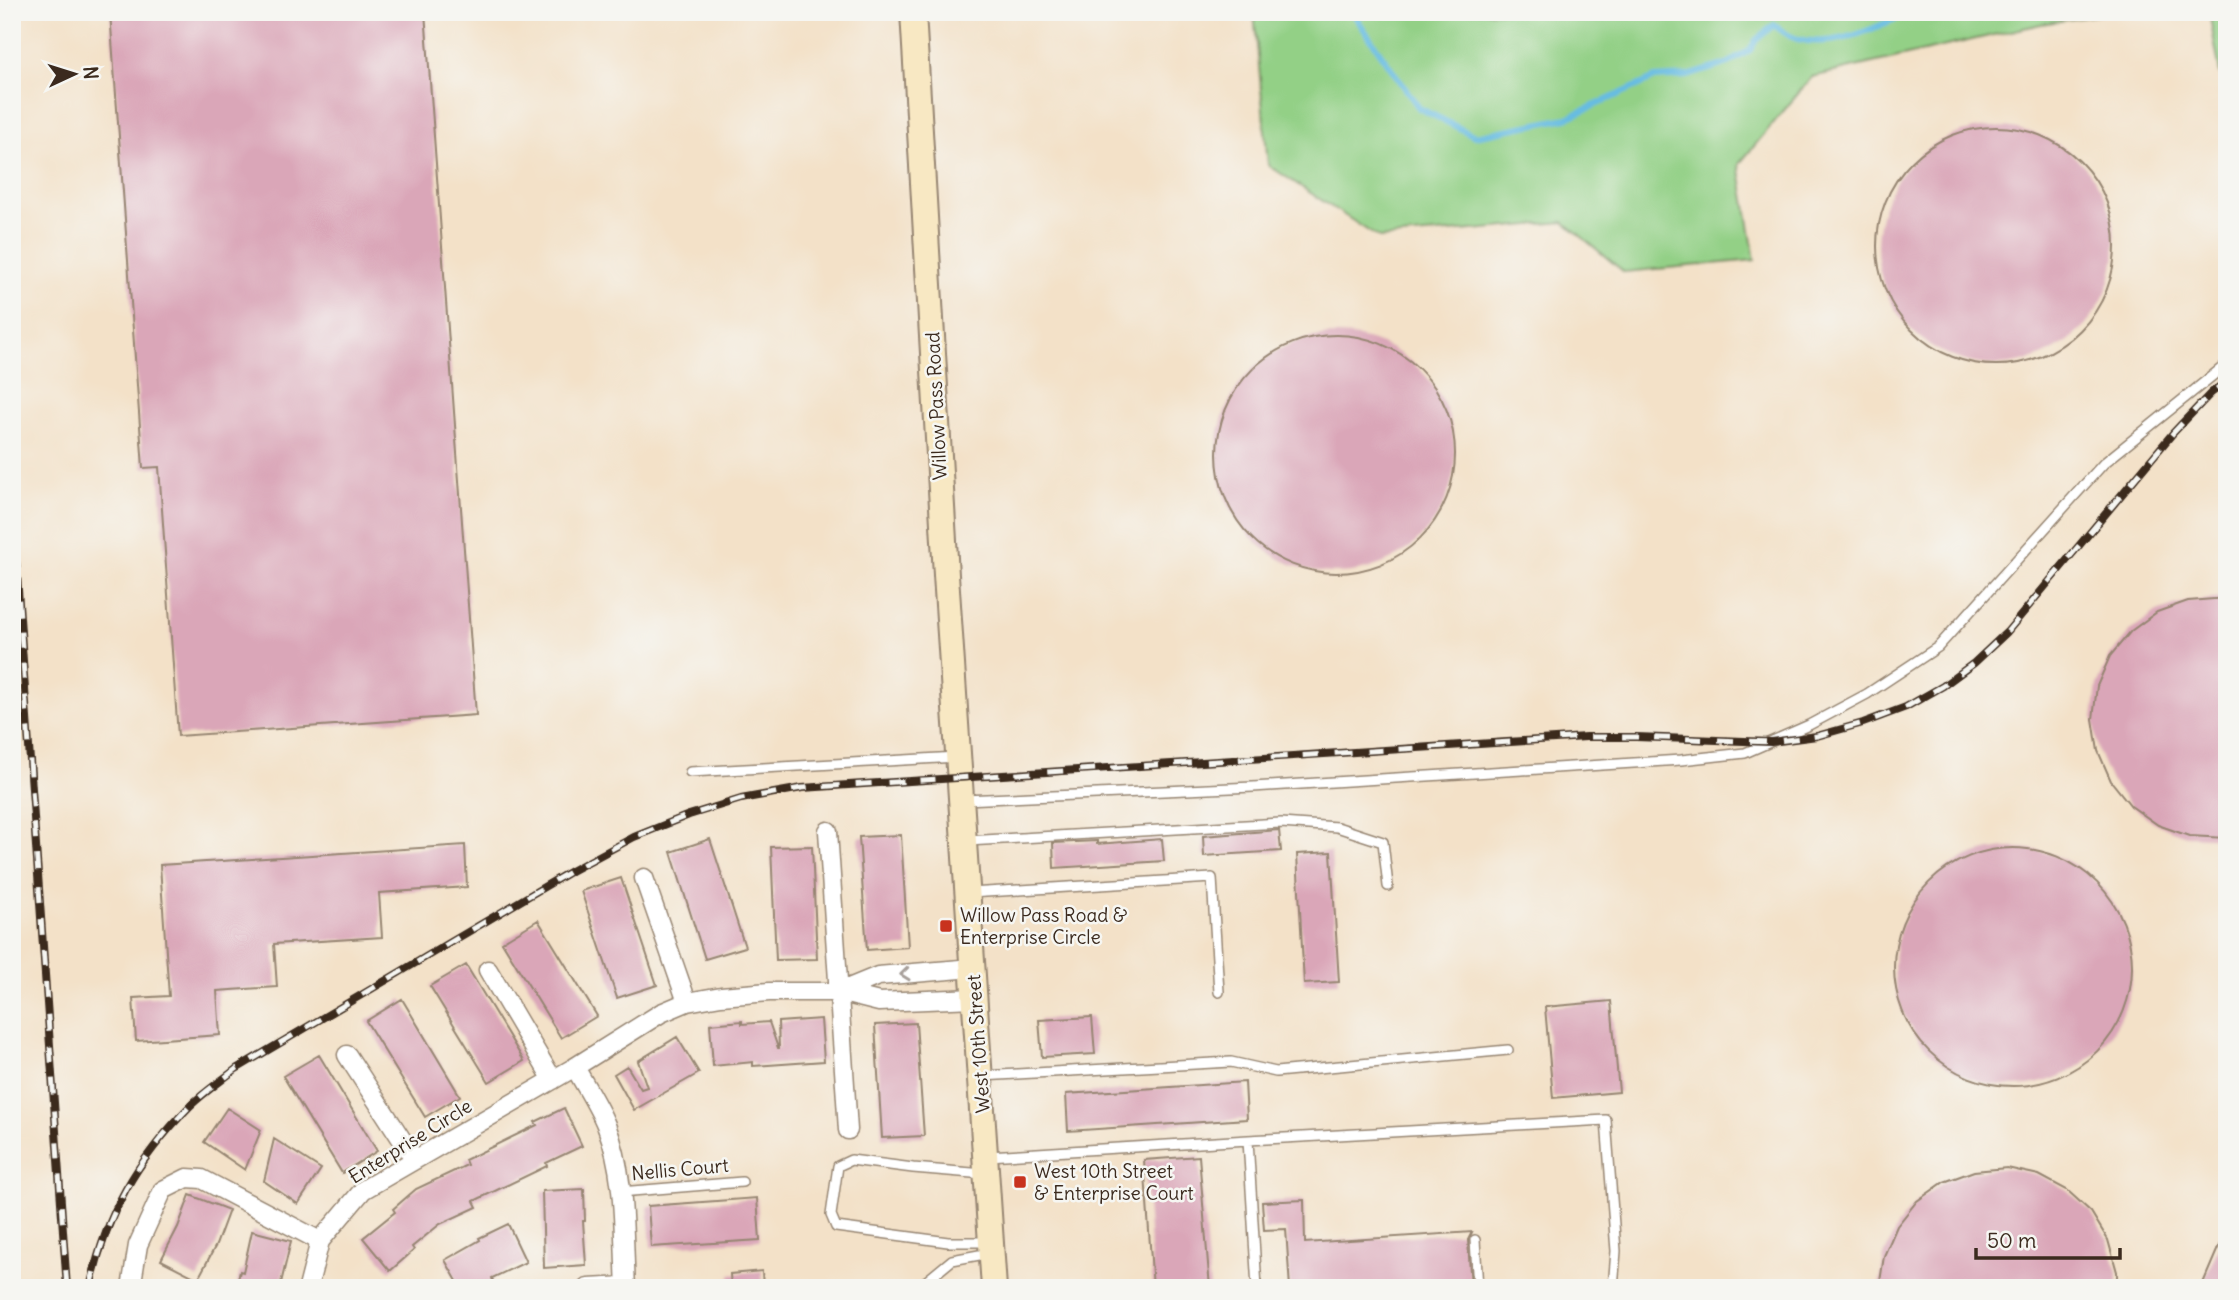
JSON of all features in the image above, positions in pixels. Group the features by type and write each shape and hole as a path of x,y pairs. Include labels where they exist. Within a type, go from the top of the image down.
{"main road":[{"name":"Willow Pass Road","path":"913,12 945,562 962,800"},
{"name":"West 10th Street","path":"962,800 994,1288"}],"street":[{"path":"828,831 848,1130"},
{"path":"644,878 687,1002"},
{"name":"Enterprise Circle","path":"839,992 878,976 973,968"},
{"path":"488,970 552,1080"},
{"name":"Enterprise Circle","path":"308,1288 320,1241 363,1190 575,1067 662,1013 687,1002 769,992 839,992 879,1002 975,998"},
{"path":"347,1055 415,1160"},
{"path":"575,1067 605,1124 616,1158 626,1287 588,1288"},
{"path":"131,1288 138,1245 163,1189 187,1178 202,1179 320,1241"}],"lane":[{"path":"962,800 1294,784 1681,760 1745,753 1809,725 1867,694 1938,647 2105,463 2227,364"},
{"path":"690,772 959,757"},
{"path":"965,842 1281,823 1337,827 1383,842 1388,886"},
{"path":"968,893 1212,878 1219,992"},
{"path":"980,1076 1231,1062 1276,1072 1508,1050"},
{"path":"991,1248 836,1227 831,1215 838,1166 851,1160 913,1168 986,1165 1248,1140 1606,1120 1616,1251 1613,1288"},
{"path":"1248,1140 1257,1288"},
{"name":"Nellis Court","path":"620,1192 742,1182"},
{"path":"1475,1240 1478,1288"},
{"path":"918,1288 952,1260 991,1248"}],"green space":[{"path":"1254,12 2116,12 2041,24 1812,77 1739,164 1755,260 1624,272 1564,222 1379,238 1268,165"},
{"path":"2209,12 2227,12 2227,92 2220,73"}],"building":[{"path":"110,12 425,12 476,715 178,736 159,467 143,468"},
{"path":"1996,127 2019,129 2041,136 2062,147 2080,162 2095,180 2106,201 2113,223 2113,269 2106,291 2095,312 2080,330 2062,345 2041,356 2019,363 1996,365 1973,363 1951,356 1930,345 1912,330 1897,312 1886,291 1879,269 1877,246 1879,223 1886,201 1897,180 1912,162 1930,147 1951,136 1973,129"},
{"path":"1336,335 1359,337 1381,344 1402,355 1420,370 1435,388 1446,409 1453,431 1453,477 1446,499 1435,520 1420,538 1402,553 1381,564 1359,571 1336,573 1313,571 1291,564 1270,553 1252,538 1237,520 1226,499 1219,477 1217,454 1219,431 1226,409 1237,388 1252,370 1270,355 1291,344 1313,337"},
{"path":"2227,598 2227,838 2189,836 2158,825 2131,806 2111,781 2098,751 2093,719 2097,686 2110,656 2131,631 2157,612 2188,601"},
{"path":"1279,830 1281,851 1204,856 1203,836"},
{"path":"901,835 908,947 867,950 859,837"},
{"path":"710,839 745,947 705,959 671,852"},
{"path":"1162,839 1164,861 1054,868 1053,843 1097,841 1097,844"},
{"path":"465,845 467,887 379,893 382,937 274,944 277,987 217,991 220,1035 136,1041 133,998 169,996 160,865"},
{"path":"812,846 817,959 776,960 771,847"},
{"path":"2013,848 2036,850 2059,857 2079,868 2097,883 2112,901 2123,921 2130,944 2130,990 2123,1013 2112,1033 2097,1051 2079,1066 2059,1077 2036,1084 2013,1086 1990,1084 1967,1077 1947,1066 1929,1051 1914,1033 1903,1013 1896,990 1894,967 1896,944 1903,921 1914,901 1929,883 1947,868 1967,857 1990,850"},
{"path":"1331,852 1339,982 1304,984 1297,854"},
{"path":"621,878 657,985 617,998 581,891"},
{"path":"538,920 597,1016 561,1038 502,942"},
{"path":"466,965 524,1061 489,1082 430,986"},
{"path":"402,999 460,1096 425,1117 366,1021"},
{"path":"1611,1001 1619,1092 1553,1098 1545,1007"},
{"path":"1092,1017 1095,1054 1042,1057 1039,1020"},
{"path":"821,1019 824,1061 753,1066 753,1062 713,1066 710,1024 769,1022 779,1048 778,1022"},
{"path":"916,1023 924,1136 882,1138 875,1025"},
{"path":"677,1037 699,1073 634,1110 614,1074 627,1066 641,1089 647,1087 638,1061"},
{"path":"319,1055 377,1151 342,1173 283,1076"},
{"path":"1245,1082 1247,1119 1068,1131 1066,1094"},
{"path":"227,1108 261,1130 245,1170 204,1142"},
{"path":"564,1108 582,1146 474,1201 477,1207 440,1224 412,1247 414,1250 390,1271 363,1238 395,1212 393,1209 416,1189 467,1165 465,1160 537,1125 535,1122"},
{"path":"274,1139 321,1169 298,1204 264,1181"},
{"path":"1199,1156 1210,1288 1153,1288 1144,1160"},
{"path":"2007,1168 2039,1175 2067,1190 2091,1212 2108,1240 2117,1272 2117,1288 1879,1288 1884,1256 1897,1226 1917,1201 1944,1182 1974,1171"},
{"path":"584,1189 586,1265 544,1268 542,1191"},
{"path":"190,1195 229,1210 216,1245 198,1279 161,1260"},
{"path":"757,1198 760,1240 651,1247 648,1206"},
{"path":"1304,1200 1305,1243 1472,1232 1468,1240 1471,1288 1290,1288 1286,1229 1264,1230 1262,1202"},
{"path":"508,1224 526,1262 492,1278 493,1281 481,1288 461,1288 445,1260 480,1240 479,1238"},
{"path":"2227,1227 2227,1288 2201,1288"},
{"path":"252,1231 291,1241 282,1288 236,1288 240,1271 243,1272"},
{"path":"762,1271 763,1288 731,1288 730,1274"}],"waterway":[{"path":"1352,12 1419,108 1475,136 1567,118 1655,78 1688,76 1729,63 1750,50 1756,40 1774,25 1795,38 1827,41 1856,35 1911,12"}],"railway":[{"path":"90,1288 105,1236 126,1190 154,1147 201,1096 236,1069 571,871 634,837 689,815 741,799 802,788 1586,737 1771,742 1817,736 1863,723 1906,707 1943,686 1974,663 2007,632 2173,433 2211,393 2227,381"},
{"path":"12,504 67,1288"}],"place":[{"name":"Willow Pass Road & Enterprise Circle","path":"946,926"},
{"name":"West 10th Street & Enterprise Court","path":"1020,1182"}]}
